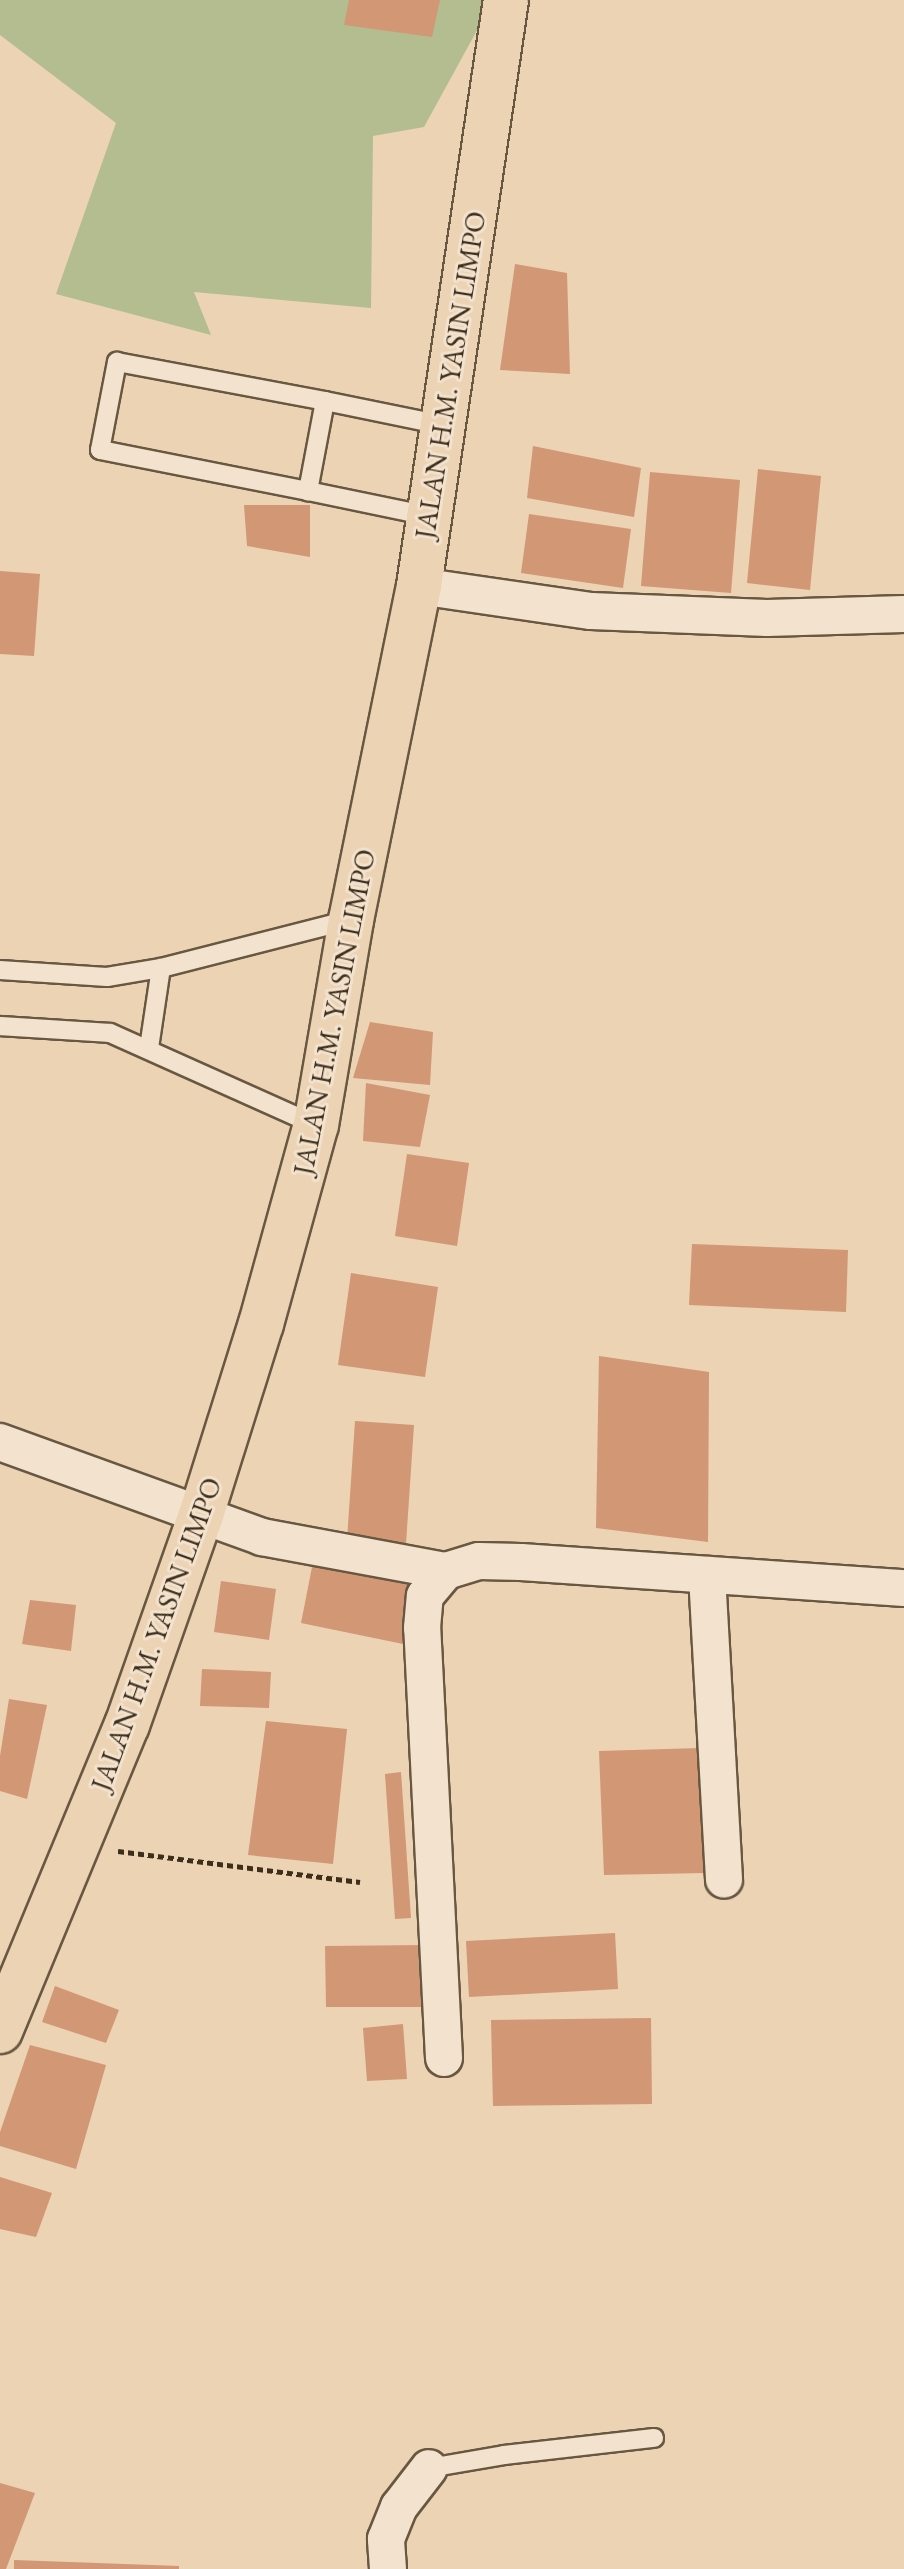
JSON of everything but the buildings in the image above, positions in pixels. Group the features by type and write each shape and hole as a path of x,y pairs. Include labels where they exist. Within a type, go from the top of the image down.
{"main road":[{"name":"JALAN H.M. YASIN LIMPO","path":"0,2031 127,1725 201,1515 261,1324 316,1125 351,920 419,586 506,0"}],"street":[{"path":"419,586 591,611 767,618 904,614"},
{"path":"0,1442 262,1537 446,1571 479,1561 904,1588"},
{"path":"444,2058 422,1628 425,1596 446,1571"},
{"path":"707,1575 724,1880"},
{"path":"388,2569 386,2539 399,2507 429,2468"}],"lane":[{"path":"429,516 100,450 117,362 442,425"},
{"path":"308,491 325,401"},
{"path":"0,970 107,977 161,968 351,920"},
{"path":"149,1048 161,968"},
{"path":"0,1026 110,1033 149,1048 173,1064 316,1125"},
{"path":"429,2468 504,2455 654,2438"}],"path":[{"path":"77,1846 360,1882"}],"green space":[{"path":"0,0 483,0 481,23 424,127 373,136 371,308 194,292 211,335 56,294 116,123 0,35"}]}
